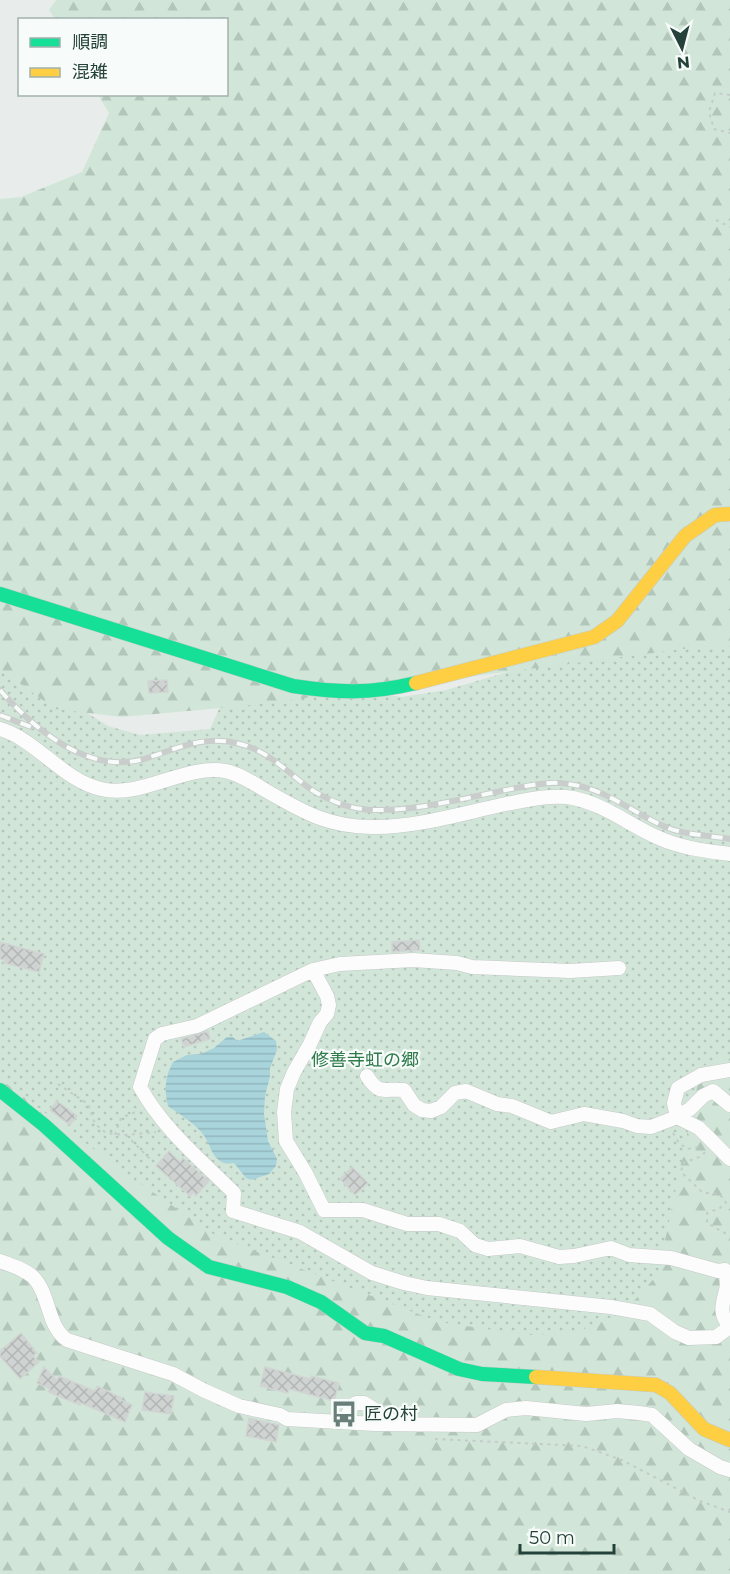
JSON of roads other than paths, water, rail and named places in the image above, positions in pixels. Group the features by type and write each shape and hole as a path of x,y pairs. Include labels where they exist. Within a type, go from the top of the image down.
{"street":[{"path":"0,594 293,686 331,692 360,692 399,686 594,637 617,621 685,536 715,515 730,513"},
{"path":"0,729 13,733 69,773 100,789 149,786 202,771 225,771 245,778 316,818 372,827 408,824 525,800 573,798 600,808 661,839 681,846 730,854"},
{"path":"313,970 327,996 329,1005 327,1014 320,1022 287,1089 284,1112 286,1141 306,1172 324,1210 363,1210 407,1224 439,1224 460,1231 476,1245 488,1249 520,1246 559,1257 611,1248 629,1255 671,1258 718,1271 725,1270 727,1288 721,1302 724,1320 730,1327 717,1337 689,1338 675,1332 650,1314 611,1307 427,1288 385,1278 300,1232 233,1211 234,1193 185,1146 151,1106 140,1087 155,1039 162,1034 197,1026 313,970 340,964 413,960 456,963 472,968 570,971 619,968"},
{"path":"677,1117 674,1103 678,1088 701,1075 730,1070"},
{"path":"367,1076 377,1089 404,1090 414,1105 422,1110 431,1111 441,1107 455,1093 466,1091 551,1122 585,1114 651,1127 677,1117 690,1109 703,1096 713,1092 730,1105"},
{"path":"0,1090 44,1125 168,1238 209,1268 287,1287 321,1302 365,1333 384,1336 459,1369 482,1374 656,1385 670,1393 704,1429 730,1440"},
{"path":"677,1117 699,1128 730,1159"},
{"path":"0,1260 34,1277 45,1298 58,1333 67,1340 173,1374 239,1406 280,1415 287,1419 397,1424 477,1425 506,1410 526,1408 586,1414 617,1411 639,1413 652,1415 689,1449 720,1467 730,1470"},
{"path":"345,1422 351,1407 356,1403 364,1403 397,1424"}],"water":[{"path":"264,1032 276,1041 277,1050 270,1068 264,1114 268,1141 277,1159 276,1166 269,1174 251,1180 246,1178 234,1163 228,1164 217,1158 205,1136 168,1106 166,1084 173,1062 187,1055 201,1054 214,1048 227,1037 233,1037 237,1041"}],"railway":[{"path":"0,690 46,733 64,745 103,760 123,762 144,759 191,744 227,741 260,752 312,790 351,807 392,810 426,806 529,786 560,783 588,788 612,798 667,828 685,833 730,839"},
{"path":"0,715 31,727"}],"place":[{"name":"匠の村","path":"344,1414"}],"park label":[{"name":"修善寺虹の郷","path":"365,1060"}]}
